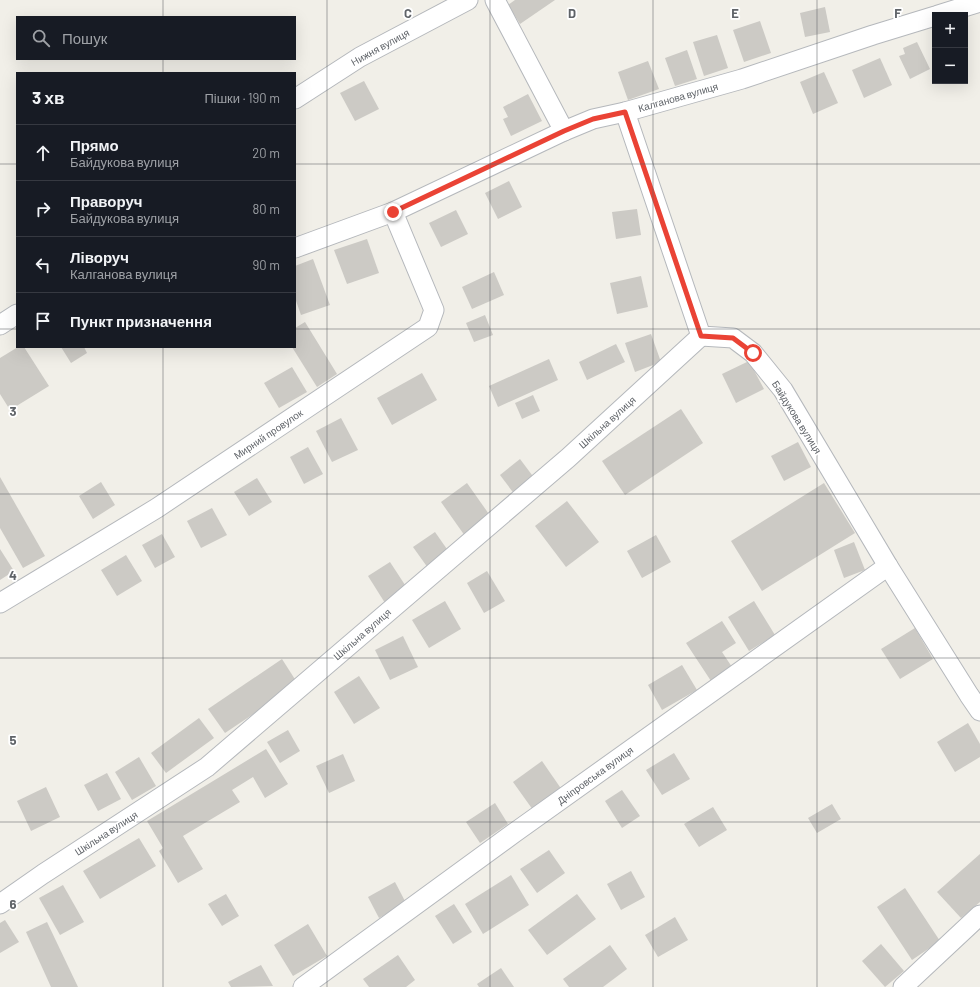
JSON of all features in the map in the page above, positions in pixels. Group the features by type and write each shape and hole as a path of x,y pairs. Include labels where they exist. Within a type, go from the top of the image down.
{"street":[{"name":"Нижня вулиця","path":"296,98 360,56 468,0"},
{"path":"495,0 564,131"},
{"name":"Калганова вулиця","path":"946,12 980,2"},
{"name":"Калганова вулиця","path":"296,248 393,212 564,131 593,119 625,112 742,79 932,16"},
{"path":"625,112 701,336"},
{"name":"Мирний провулок","path":"0,603 157,508 428,327 434,310 393,212"},
{"path":"0,325 16,315"},
{"name":"Байдукова вулиця","path":"701,336 733,338 753,353 783,390 888,566 980,711"},
{"name":"Шкільна вулиця","path":"0,904 207,767 568,458 701,336"},
{"name":"Дніпровська вулиця","path":"303,987 514,833 888,566"},
{"path":"903,987 980,915"}],"building":[{"path":"515,0 555,0 520,24 508,5"},
{"path":"825,7 830,32 805,37 800,13"},
{"path":"760,21 771,53 744,62 733,30"},
{"path":"717,35 728,68 704,76 693,42"},
{"path":"917,42 930,69 910,79 899,56 905,54 903,48"},
{"path":"687,50 697,79 675,86 665,58"},
{"path":"880,58 892,85 864,98 852,70"},
{"path":"648,61 659,89 628,100 618,72"},
{"path":"824,72 838,103 813,114 800,82"},
{"path":"364,81 379,109 355,121 340,93"},
{"path":"528,94 542,121 511,136 503,119 508,117 503,107"},
{"path":"509,181 522,207 498,219 485,193"},
{"path":"637,209 641,235 616,239 612,212"},
{"path":"456,210 468,234 441,247 429,223"},
{"path":"367,239 379,273 347,284 334,250"},
{"path":"313,259 330,305 301,315 296,301 296,266"},
{"path":"494,272 504,295 472,309 462,287"},
{"path":"641,276 648,307 617,314 610,283"},
{"path":"485,315 493,335 474,342 466,323"},
{"path":"305,322 337,374 317,387 293,348 296,348 296,327"},
{"path":"651,334 661,362 635,372 625,343"},
{"path":"616,344 625,362 587,380 579,362"},
{"path":"16,348 25,348 49,386 10,410 0,394 0,358"},
{"path":"62,348 84,348 87,353 71,363"},
{"path":"549,359 558,380 498,407 489,386"},
{"path":"749,361 764,389 736,403 722,374"},
{"path":"292,367 307,392 279,408 264,383"},
{"path":"422,373 437,400 392,425 377,398"},
{"path":"533,395 540,411 522,419 515,403"},
{"path":"681,409 703,443 625,495 602,461"},
{"path":"341,418 358,450 332,462 316,431"},
{"path":"798,442 811,467 784,481 771,456"},
{"path":"308,447 323,474 304,484 290,457"},
{"path":"520,459 535,479 515,495 500,475"},
{"path":"0,477 45,556 23,568 0,528"},
{"path":"257,478 272,502 249,516 234,492"},
{"path":"101,482 115,505 93,519 79,496"},
{"path":"467,483 491,517 465,536 441,502"},
{"path":"824,483 855,533 762,591 731,541"},
{"path":"567,501 599,542 566,567 535,526"},
{"path":"212,508 227,535 201,548 187,521"},
{"path":"435,532 449,552 428,568 413,547"},
{"path":"162,534 175,557 155,568 142,545"},
{"path":"656,535 671,562 642,578 627,551"},
{"path":"854,542 865,570 844,578 834,550"},
{"path":"0,549 14,571 0,580"},
{"path":"126,555 142,581 117,596 101,570"},
{"path":"390,562 407,588 385,603 368,576"},
{"path":"487,571 505,601 484,613 467,583"},
{"path":"445,601 461,629 429,648 412,620"},
{"path":"754,601 775,635 749,651 728,617"},
{"path":"722,621 736,643 722,652 732,667 711,681 686,643"},
{"path":"915,628 933,659 900,679 881,649"},
{"path":"403,636 418,667 390,680 375,650"},
{"path":"282,659 298,684 225,733 208,709"},
{"path":"682,665 697,690 662,710 648,685"},
{"path":"359,676 380,708 354,724 334,692"},
{"path":"199,718 214,738 166,773 151,753"},
{"path":"968,723 980,744 980,757 955,772 937,742"},
{"path":"288,730 300,751 280,763 267,742"},
{"path":"266,749 288,784 265,798 253,777 232,790 240,802 183,836 203,869 178,883 159,851 163,848 147,821"},
{"path":"674,753 690,779 662,795 646,770"},
{"path":"343,754 355,781 329,793 316,766"},
{"path":"139,757 156,786 132,800 115,772"},
{"path":"542,761 562,790 533,810 513,782"},
{"path":"107,773 121,799 98,811 84,785"},
{"path":"46,787 60,817 31,831 17,801"},
{"path":"622,790 640,816 622,828 605,801"},
{"path":"495,803 508,824 480,843 466,822"},
{"path":"832,804 841,819 817,833 808,818"},
{"path":"713,807 727,830 699,847 684,824"},
{"path":"139,838 156,866 100,899 83,871"},
{"path":"549,850 565,873 537,893 520,869"},
{"path":"980,854 980,902 961,918 937,892"},
{"path":"631,871 645,897 621,910 607,884"},
{"path":"511,875 529,905 483,934 465,904"},
{"path":"395,882 406,903 379,918 368,897"},
{"path":"63,885 84,922 60,935 39,898"},
{"path":"905,888 940,941 912,960 877,907"},
{"path":"226,894 239,916 222,926 208,904"},
{"path":"577,894 596,919 547,955 528,930"},
{"path":"454,904 472,932 453,944 435,916"},
{"path":"675,917 688,940 658,957 645,935"},
{"path":"5,920 19,942 0,953 0,923"},
{"path":"47,922 78,987 51,987 26,932"},
{"path":"308,924 327,956 293,976 274,945"},
{"path":"881,944 904,971 885,987 862,961"},
{"path":"610,945 627,969 603,987 569,987 563,979"},
{"path":"398,955 415,980 406,987 369,987 363,979"},
{"path":"261,965 273,986 231,987 228,982"},
{"path":"501,968 514,987 479,987 477,984"}],"route":[{"path":"393,212 564,131 593,119 625,112 701,336 733,338 753,353"}]}
